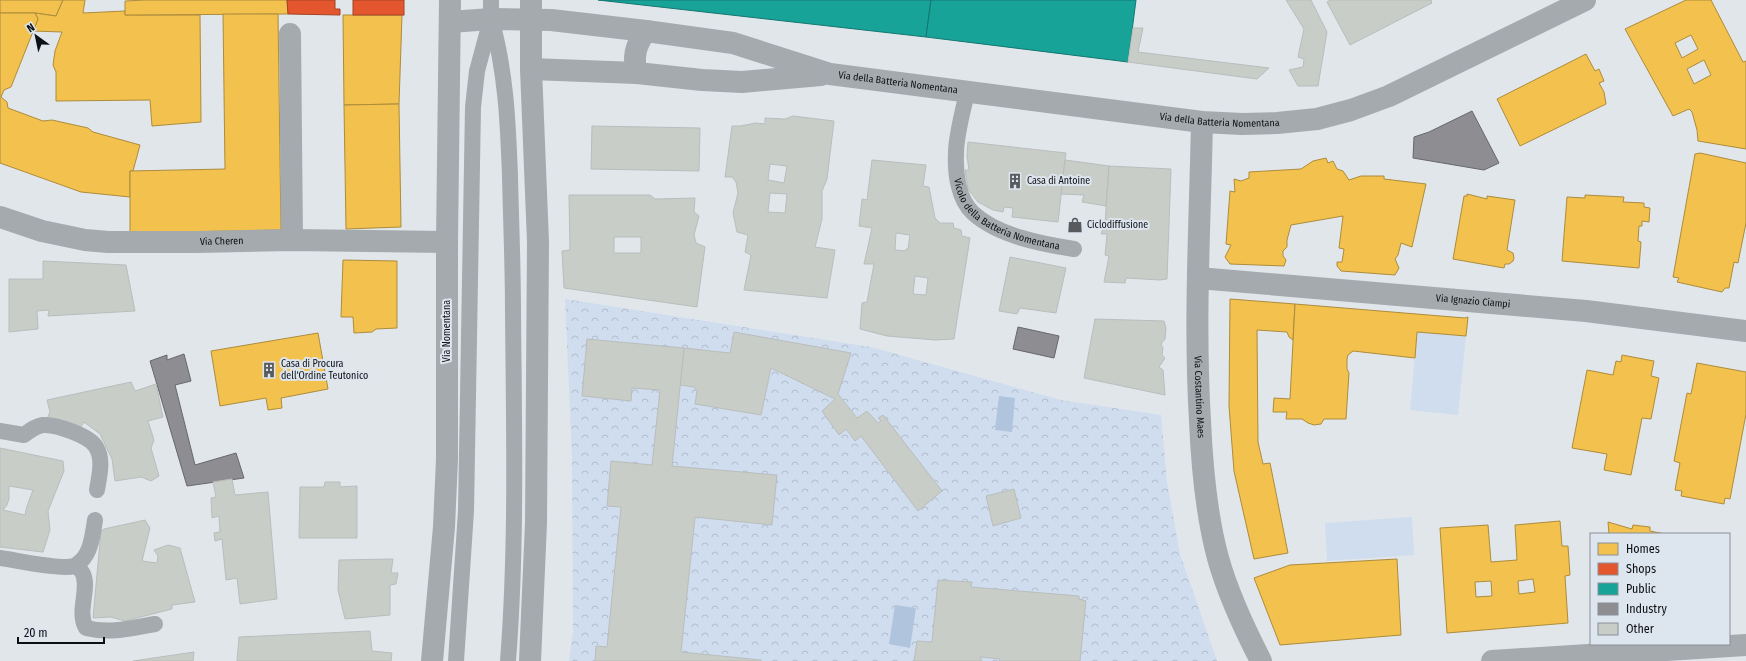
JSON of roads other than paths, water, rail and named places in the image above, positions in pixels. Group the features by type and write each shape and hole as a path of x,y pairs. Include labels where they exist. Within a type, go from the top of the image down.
{"street":[{"name":"Via Nomentana","path":"432,661 444,527 447,459 446,242 450,0"},
{"name":"Via della Batteria Nomentana","path":"450,22 491,10 531,10 567,22 733,43 830,74 967,93 1202,122 1242,124 1277,123 1317,119 1351,110 1389,96 1584,0"},
{"path":"530,661 536,523 538,249 531,69 531,10"},
{"path":"637,73 634,62 635,49 646,31"},
{"path":"290,34 292,240"},
{"name":"Via della Batteria Nomentana","path":"531,69 637,73 702,80 742,82 830,74"},
{"name":"Via Costantino Maes","path":"1202,122 1197,335 1198,396 1208,508 1218,558 1226,584 1240,620 1261,661"},
{"name":"Via Cheren","path":"0,217 42,231 85,240 108,242 292,240 446,242"},
{"name":"Via Ignazio Ciampi","path":"1198,278 1586,311 1746,331"},
{"path":"1492,661 1746,645"}],"lane":[{"path":"456,661 466,511 473,107 477,71 491,10"},
{"path":"491,10 498,44 506,100 513,261 514,471 512,584 508,661"},
{"name":"Vicolo della Batteria Nomentana","path":"967,93 956,152 957,177 965,202 973,213 991,225 1042,244 1074,249"},
{"path":"0,431 24,435 31,429 43,425 67,429 86,439 96,447 100,459 97,490"},
{"path":"0,558 56,566 76,566 83,560 88,550 95,520"},
{"path":"76,566 83,573 85,583 82,621 86,628 100,632 155,624"}],"place":[{"name":"Casa di Antoine","path":"1015,181"},
{"name":"Ciclodiffusione","path":"1075,225"},
{"name":"Casa di Procura dell‘Ordine Teutonico","path":"269,370"}]}
